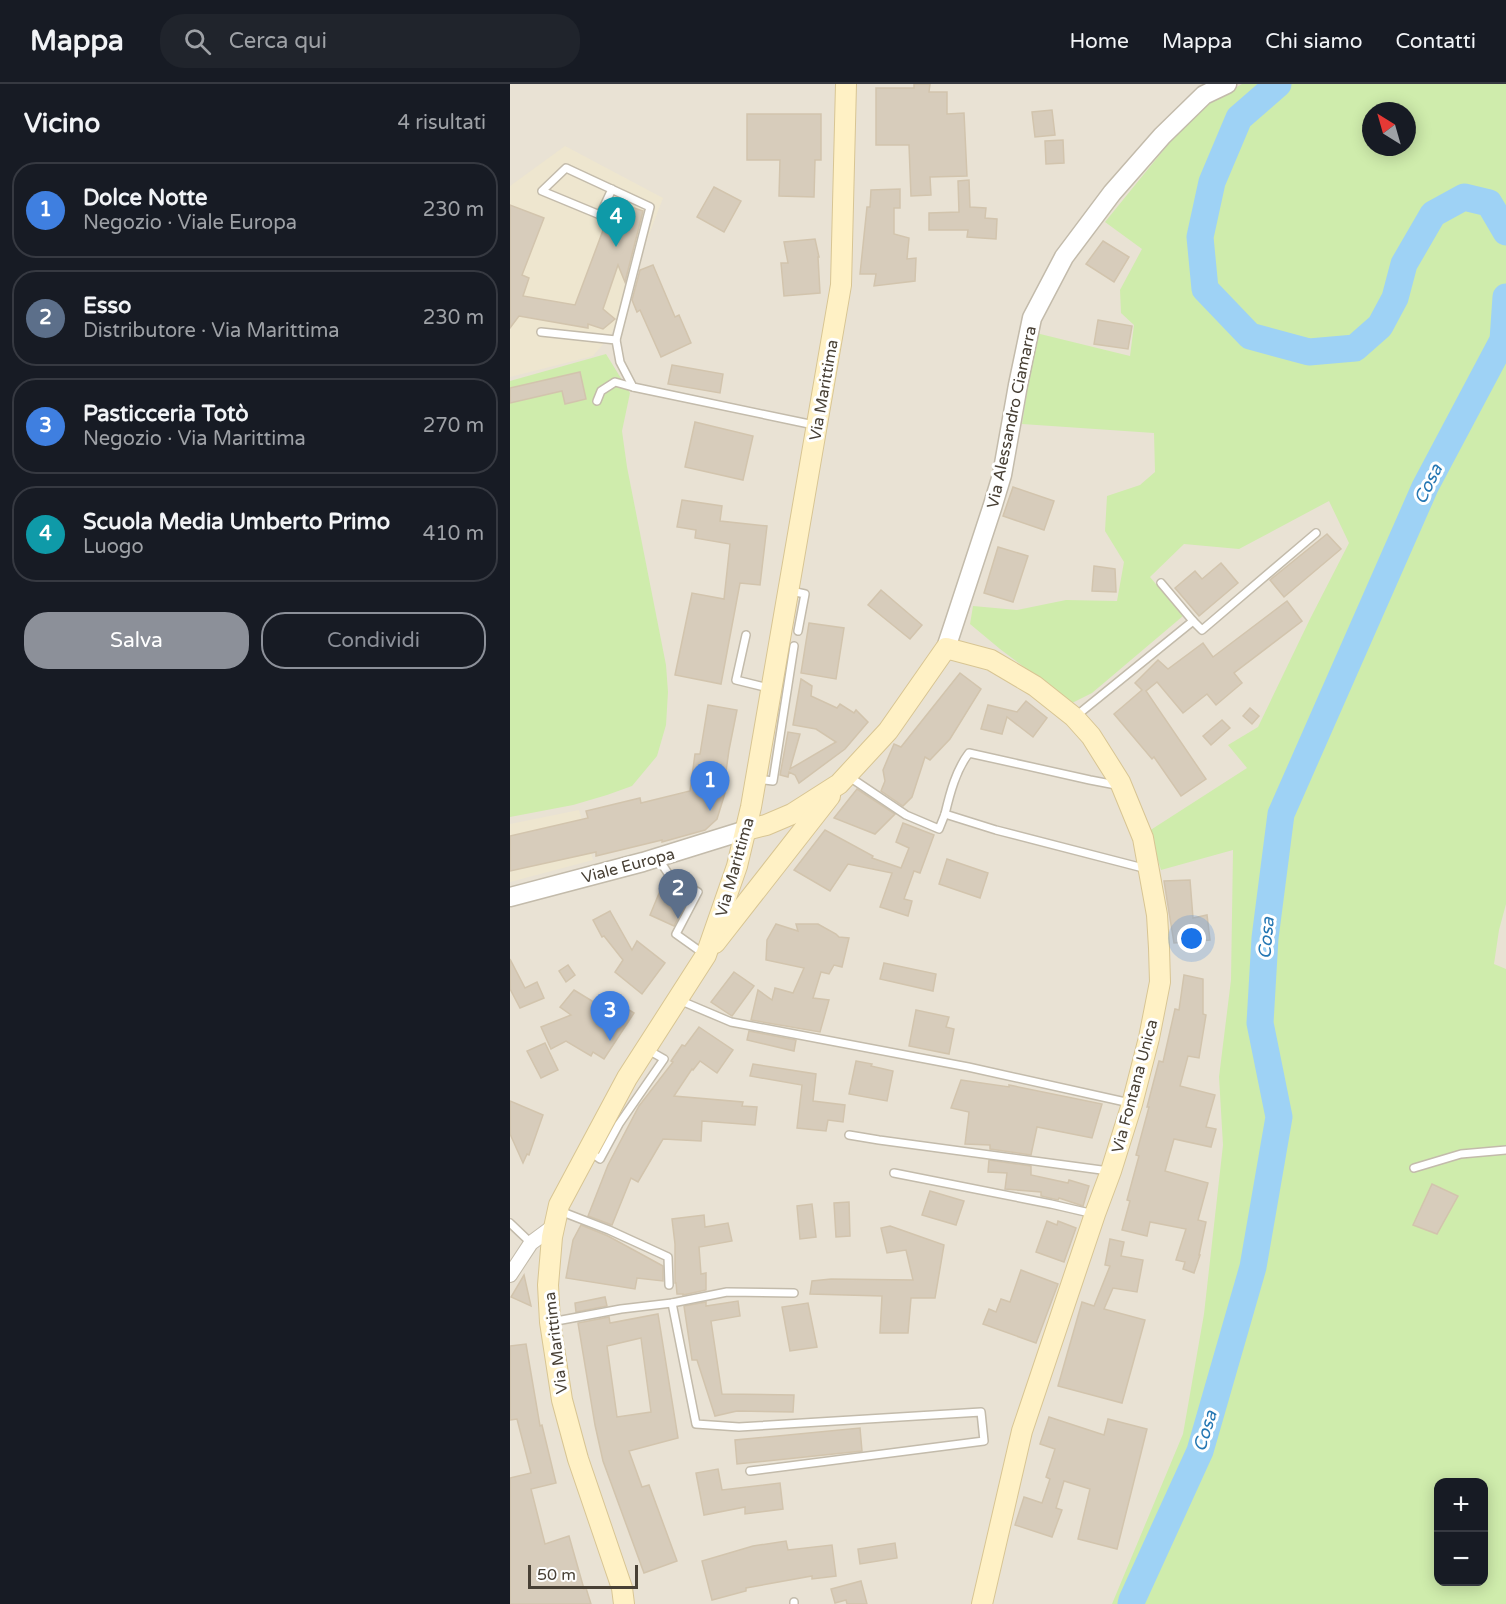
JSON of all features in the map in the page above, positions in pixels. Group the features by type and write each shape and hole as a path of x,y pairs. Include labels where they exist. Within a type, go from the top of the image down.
{"main road":[{"name":"Via Marittima","path":"624,1604 622,1588 578,1459 562,1400 550,1322 548,1285 556,1218 559,1205 588,1150 613,1120 630,1092 645,1048 706,955 737,866 778,681 788,590 841,285 846,84"},
{"name":"Via Fontana Unica","path":"946,648 991,660 1035,686 1074,717 1091,736 1122,786 1143,838 1157,915 1160,982 1149,1038 1132,1104 1022,1431 982,1604"},
{"name":"Via Alessandro Ciamarra","path":"746,830 766,825 792,814 843,780 888,731 946,648"},
{"path":"706,955 843,780"}],"street":[{"name":"Via Alessandro Ciamarra","path":"946,648 1002,475 1032,318 1064,257 1112,193 1203,90 1227,84"},
{"name":"Viale Europa","path":"510,897 658,858 746,830"},
{"path":"510,1275 531,1243 556,1218"}],"lane":[{"path":"612,189 600,215 542,191 566,168 612,189 650,207 616,340 620,362 633,387"},
{"path":"541,332 616,340"},
{"path":"597,401 601,392 615,382 817,426"},
{"path":"1161,583 1202,630 1316,533"},
{"path":"788,590 805,594 798,631"},
{"path":"1074,717 1193,621"},
{"path":"746,635 736,680 778,681 794,646"},
{"path":"843,780 906,815 939,829 953,784 969,753 1122,786"},
{"path":"945,814 996,830 1149,870"},
{"path":"658,858 671,878 698,892 676,934 706,955"},
{"path":"677,999 731,1022 968,1067 1132,1104"},
{"path":"849,1135 1111,1171"},
{"path":"1414,1167 1461,1154 1506,1150"},
{"path":"894,1173 1051,1203 1095,1214"},
{"path":"556,1218 609,1230 668,1257 669,1286"},
{"path":"510,1223 531,1243"},
{"path":"550,1322 727,1292 794,1293"},
{"path":"672,1303 696,1424 740,1427 981,1412 984,1442 750,1471"}],"shaded area":[{"path":"510,84 1506,84 1506,1604 510,1604"},
{"path":"565,146 663,198 611,335 593,356 510,377 510,186"},
{"path":"579,810 593,860 510,882 510,824"}],"green space":[{"path":"1242,84 1506,84 1506,904 1494,964 1506,969 1506,1604 1112,1604 1183,1434 1204,1314 1223,1145 1219,1077 1231,980 1233,850 1161,870 1149,831 1247,768 1228,745 1258,727 1349,543 1329,501 1239,549 1184,544 1150,577 1183,616 1092,693 1072,703 970,624 973,606 1017,610 1066,600 1117,601 1124,562 1105,531 1107,496 1140,485 1155,472 1154,433 1022,424 1036,333 1130,356 1134,325 1121,313 1120,290 1142,249 1105,222 1196,110"},
{"path":"606,354 630,393 622,431 666,665 668,692 666,725 657,756 632,786 573,805 510,817 510,381"}],"building":[{"path":"914,84 930,84 929,92 947,92 947,114 964,113 967,176 930,177 931,195 911,196 909,145 876,145 876,88 914,88"},
{"path":"1052,110 1055,135 1035,137 1032,112"},
{"path":"747,114 821,114 821,160 815,160 814,197 779,196 780,160 747,160"},
{"path":"1063,140 1064,163 1046,164 1045,141"},
{"path":"969,180 970,207 986,208 985,218 997,219 996,239 967,237 968,230 929,230 929,213 959,212 958,181"},
{"path":"714,187 741,201 724,232 697,217"},
{"path":"900,189 900,208 894,208 894,234 909,238 907,259 916,258 915,281 874,286 876,274 860,274 871,190"},
{"path":"614,201 643,211 625,282 618,265 603,309 615,319 603,329 588,324 588,328 519,316 510,328 510,205 544,218 522,275 529,278 523,296 575,305"},
{"path":"815,239 819,257 820,293 784,296 781,263 788,263 784,242"},
{"path":"1103,241 1129,257 1114,282 1086,264"},
{"path":"653,265 675,317 679,315 691,343 661,357 640,310 637,312 632,300 640,270"},
{"path":"1098,320 1132,326 1128,349 1094,344"},
{"path":"672,365 723,374 720,393 668,384"},
{"path":"580,372 586,399 565,404 562,391 510,403 510,388"},
{"path":"695,422 753,436 743,480 685,467"},
{"path":"1013,487 1054,501 1044,530 1003,516"},
{"path":"682,500 722,506 720,521 767,526 760,585 740,583 721,684 675,675 692,593 724,599 730,544 695,538 696,530 677,527"},
{"path":"1327,534 1341,549 1284,597 1270,580"},
{"path":"998,547 1028,556 1013,602 984,593"},
{"path":"1221,563 1238,583 1199,616 1175,588 1195,571 1202,579"},
{"path":"1094,566 1115,569 1116,592 1092,591"},
{"path":"881,590 922,625 910,639 868,605"},
{"path":"1287,601 1302,621 1234,673 1242,683 1216,705 1207,694 1183,713 1157,682 1146,691 1206,779 1181,796 1154,757 1152,759 1114,714 1142,690 1135,683 1158,660 1168,669 1203,643 1213,657"},
{"path":"809,623 844,628 836,679 801,673"},
{"path":"960,673 981,689 950,739 930,760 925,757 912,797 903,806 881,791 885,781 883,770 894,744 901,747"},
{"path":"801,679 812,686 811,696 837,708 840,704 854,713 856,710 868,722 845,749 799,783 795,775 789,772 788,777 780,775 788,732 800,734 790,769 836,742 816,729 793,725"},
{"path":"1026,701 1047,718 1033,737 1007,717 1002,734 981,729 988,705 1017,712"},
{"path":"708,705 737,710 729,750 723,793 725,793 717,819 705,830 596,856 596,852 510,871 510,836 588,818 586,811 640,798 641,803 690,791 695,754 700,754"},
{"path":"1250,708 1259,716 1252,724 1243,716"},
{"path":"1222,720 1230,728 1211,745 1203,736"},
{"path":"857,789 895,814 875,834 834,818"},
{"path":"903,823 934,835 920,873 914,871 904,899 912,901 908,916 880,907 892,873 848,864 830,891 794,870 825,830 873,856 872,858 901,868 909,848 896,842"},
{"path":"947,859 988,873 980,898 939,884"},
{"path":"1190,880 1193,918 1207,915 1210,940 1174,943 1164,881"},
{"path":"660,891 673,896 669,904 682,910 674,926 650,915"},
{"path":"610,911 632,950 637,941 665,963 642,994 615,972 623,960 604,936 602,937 593,920"},
{"path":"776,924 798,931 796,924 818,924 839,937 849,938 842,967 834,965 829,974 821,972 813,998 829,1000 820,1032 751,1020 758,990 772,1000 775,988 793,993 804,968 766,960 767,940"},
{"path":"510,959 525,988 537,982 544,998 520,1008 510,989"},
{"path":"884,963 936,974 933,991 880,979"},
{"path":"568,965 575,975 566,982 559,971"},
{"path":"734,972 754,986 732,1016 711,1002"},
{"path":"1184,975 1203,979 1203,1014 1206,1015 1199,1058 1188,1056 1180,1086 1215,1095 1206,1127 1216,1129 1211,1147 1174,1139 1165,1171 1208,1183 1198,1220 1206,1222 1194,1273 1183,1269 1185,1262 1176,1260 1186,1229 1150,1222 1147,1236 1122,1230 1130,1201 1127,1200 1139,1156 1136,1155 1149,1107 1147,1107 1159,1061 1163,1062 1175,1009 1179,1010"},
{"path":"574,990 605,1009 612,999 634,1013 604,1059 593,1052 591,1056 566,1041 551,1049 541,1027 571,1015 560,1007"},
{"path":"916,1010 949,1017 946,1027 954,1029 949,1054 909,1046"},
{"path":"699,1027 733,1050 717,1073 700,1061 674,1096 743,1102 742,1106 757,1107 755,1125 702,1121 701,1141 663,1139 638,1182 631,1178 612,1225 588,1216 608,1165 639,1106 673,1062 671,1061 682,1045 685,1046"},
{"path":"749,1031 796,1040 794,1051 747,1040"},
{"path":"545,1043 558,1070 541,1078 527,1051"},
{"path":"856,1061 893,1071 887,1101 849,1094"},
{"path":"753,1064 816,1074 813,1101 845,1105 843,1122 828,1120 826,1131 797,1128 802,1085 750,1076"},
{"path":"961,1080 1009,1087 1009,1085 1102,1104 1092,1138 1037,1127 1031,1155 990,1149 990,1145 965,1144 969,1112 951,1108"},
{"path":"510,1101 543,1115 529,1155 527,1154 523,1163 510,1134"},
{"path":"989,1160 1031,1166 1031,1175 1068,1183 1069,1180 1089,1186 1083,1206 1059,1198 1058,1200 1041,1196 1041,1192 1005,1189 1007,1173 988,1172"},
{"path":"1432,1184 1458,1196 1437,1234 1413,1225"},
{"path":"930,1191 964,1201 956,1225 922,1215"},
{"path":"849,1202 850,1236 836,1237 834,1203"},
{"path":"812,1204 816,1237 800,1239 797,1206"},
{"path":"704,1215 705,1227 728,1223 732,1241 699,1247 701,1274 706,1273 706,1290 683,1295 677,1294 672,1219"},
{"path":"1047,1221 1057,1225 1058,1221 1076,1228 1064,1262 1036,1252"},
{"path":"581,1225 608,1236 663,1266 663,1281 637,1278 635,1289 566,1278 573,1240"},
{"path":"890,1226 944,1245 935,1298 911,1298 908,1333 880,1333 882,1296 810,1294 812,1281 831,1279 913,1280 906,1250 887,1253 881,1228"},
{"path":"1110,1239 1124,1242 1121,1256 1143,1260 1137,1292 1113,1288 1104,1309 1145,1320 1122,1403 1058,1386 1082,1302 1094,1306 1110,1266 1105,1265"},
{"path":"1021,1270 1058,1284 1036,1343 983,1324 989,1309 996,1312 1001,1299 1010,1302"},
{"path":"524,1275 531,1306 511,1297"},
{"path":"605,1297 607,1306 576,1312 575,1303"},
{"path":"738,1301 740,1316 711,1321 722,1394 794,1395 793,1412 737,1411 715,1416 697,1360 692,1360 684,1306 706,1302 706,1306"},
{"path":"808,1303 817,1347 790,1351 782,1307"},
{"path":"658,1314 678,1438 629,1451 642,1487 649,1485 677,1561 644,1573 603,1461 578,1323 609,1317 610,1323","holes":["641,1338 651,1412 617,1417 607,1346"]},
{"path":"526,1344 540,1426 542,1425 556,1483 531,1489 545,1544 569,1536 584,1589 586,1588 591,1604 510,1604 510,1478 531,1473 517,1419 510,1420 510,1346"},
{"path":"1049,1417 1104,1435 1108,1419 1147,1429 1117,1549 1078,1539 1090,1489 1064,1481 1056,1508 1062,1510 1052,1537 1015,1525 1024,1497 1042,1503 1050,1479 1046,1477 1055,1449 1040,1444"},
{"path":"860,1428 862,1451 737,1464 735,1440"},
{"path":"718,1469 722,1490 780,1483 783,1509 745,1514 745,1507 704,1515 696,1473"},
{"path":"786,1541 788,1550 832,1545 836,1576 812,1579 812,1576 746,1588 746,1591 712,1600 702,1561 753,1546"},
{"path":"895,1543 897,1558 860,1564 858,1549"},
{"path":"861,1581 867,1604 847,1604 846,1600 835,1603 831,1589"}],"waterway":[{"name":"Cosa","path":"1278,84 1239,118 1212,182 1200,237 1205,289 1250,336 1309,352 1355,348 1380,326 1395,298 1404,264 1433,214 1464,197 1489,203 1506,232"},
{"name":"Cosa","path":"1131,1604 1200,1451 1253,1267 1279,1117 1260,1023 1265,938 1281,814 1425,487 1503,340 1506,297"}],"place":[{"name":"Scuola Media Umberto Primo","path":"616,247"},
{"name":"Dolce Notte","path":"710,811"},
{"name":"Esso","path":"678,919"},
{"name":"Pasticceria Totò","path":"610,1041"}]}
